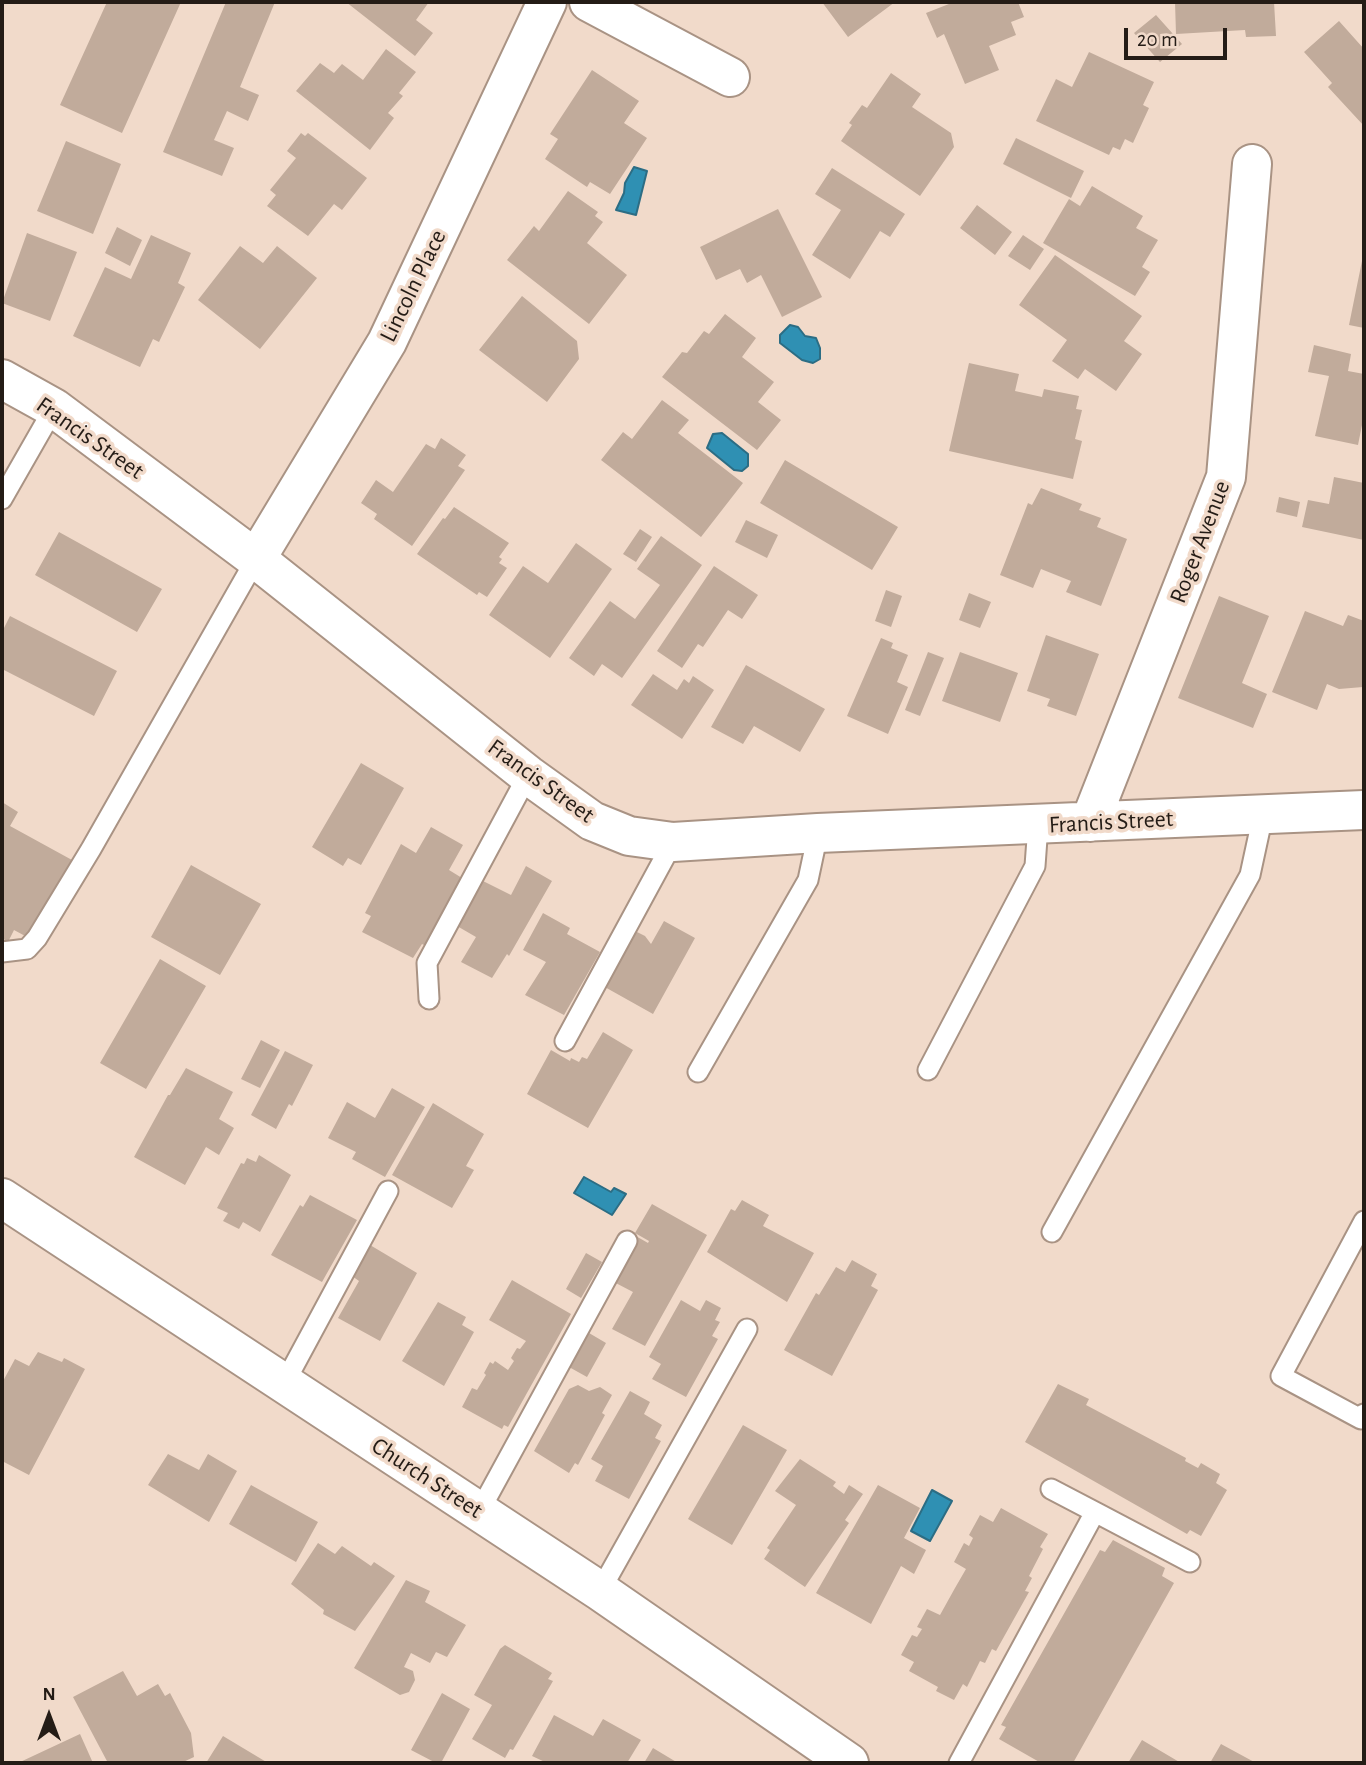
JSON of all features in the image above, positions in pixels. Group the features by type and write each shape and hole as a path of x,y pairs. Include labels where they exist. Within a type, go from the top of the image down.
{"street":[{"name":"Lincoln Place","path":"256,559 387,342 547,2"},
{"path":"589,2 730,77"},
{"name":"Roger Avenue","path":"1090,822 1226,477 1252,164"},
{"name":"Francis Street","path":"2,379 54,408 256,559 528,775 592,821 629,836 673,842 818,833 1364,810"},
{"name":"Church Street","path":"2,1198 600,1591 849,1763"}],"lane":[{"path":"2,499 54,408"},
{"path":"2,951 27,949 37,938 98,837 256,559"},
{"path":"429,999 427,964 528,775"},
{"path":"1052,1232 1250,875 1263,815"},
{"path":"929,1070 1035,866 1038,825"},
{"path":"698,1073 808,880 818,833"},
{"path":"565,1041 673,842"},
{"path":"284,1384 388,1191"},
{"path":"1364,1221 1281,1376 1362,1419 1364,1414"},
{"path":"479,1512 627,1241"},
{"path":"600,1591 747,1329"},
{"path":"1051,1489 1190,1562"},
{"path":"959,1763 1095,1513"}],"water":[{"path":"634,167 647,171 636,215 616,210 624,193 625,183"},
{"path":"790,325 798,327 805,336 816,338 820,359 813,363 802,360 780,343 780,335"},
{"path":"722,433 748,454 748,466 742,471 734,470 707,448 713,434"},
{"path":"584,1177 611,1192 614,1188 626,1194 612,1215 574,1193"},
{"path":"932,1490 952,1501 930,1541 911,1531"}],"building":[{"path":"107,2 181,2 122,133 60,105"},
{"path":"226,2 275,2 240,87 259,95 248,121 227,111 214,140 234,148 222,176 163,152"},
{"path":"346,2 429,2 416,20 433,33 415,56"},
{"path":"822,2 895,2 848,37"},
{"path":"954,2 1018,2 1024,17 1011,22 1016,35 989,46 999,70 965,84 944,34 937,38 926,13"},
{"path":"1175,2 1274,2 1276,36 1246,37 1245,30 1176,34"},
{"path":"1156,15 1182,44 1160,62 1134,33"},
{"path":"1339,21 1364,49 1364,126 1328,87 1332,83 1304,52"},
{"path":"386,49 416,72 399,93 403,96 388,113 394,118 370,150 296,91 320,63 334,73 342,64 363,80"},
{"path":"1089,52 1154,82 1143,105 1149,108 1133,143 1125,139 1120,150 1113,147 1109,155 1036,121 1056,79 1072,87"},
{"path":"592,70 639,101 624,123 647,138 610,194 590,182 587,187 545,159 558,139 550,134"},
{"path":"891,73 921,94 912,107 951,133 954,147 920,196 841,141 852,125 849,123 862,105 867,108"},
{"path":"301,133 305,136 308,133 367,178 342,210 334,204 308,236 267,206 276,195 270,190 296,158 287,151"},
{"path":"1016,138 1084,171 1071,198 1003,164"},
{"path":"66,141 121,164 93,234 37,211"},
{"path":"832,168 905,214 890,237 880,231 850,279 812,255 841,210 815,194"},
{"path":"1092,186 1143,216 1136,228 1158,240 1142,267 1150,272 1135,296 1043,243 1069,199 1080,206"},
{"path":"568,191 598,212 595,216 603,222 587,243 627,275 589,324 507,260 534,226 539,231"},
{"path":"977,205 1012,232 995,255 960,228"},
{"path":"778,209 822,297 782,317 761,275 747,283 740,269 716,280 700,247"},
{"path":"117,227 142,240 130,266 105,253"},
{"path":"27,233 77,252 50,321 2,303"},
{"path":"151,235 191,253 178,283 185,287 159,342 153,339 140,367 73,336 105,267 131,279"},
{"path":"1023,235 1044,249 1030,270 1008,256"},
{"path":"240,246 263,263 277,246 317,278 260,349 198,300"},
{"path":"1055,255 1142,316 1124,341 1142,354 1116,391 1085,369 1078,379 1052,361 1067,340 1019,305"},
{"path":"1364,256 1364,328 1349,325"},
{"path":"522,296 577,341 579,359 547,402 479,350"},
{"path":"725,314 756,338 742,357 774,382 758,402 781,420 757,450 662,377 682,352 687,353 704,331 709,334"},
{"path":"1314,345 1351,354 1348,371 1364,374 1364,415 1358,445 1315,436 1329,376 1308,372"},
{"path":"969,363 1019,374 1015,391 1042,397 1044,389 1079,396 1076,409 1082,410 1075,439 1082,441 1073,479 949,451"},
{"path":"662,400 689,420 678,433 743,483 701,537 601,460 623,432 632,439"},
{"path":"441,438 466,455 458,466 465,470 412,546 374,519 377,514 361,503 376,480 393,492 426,444 435,449"},
{"path":"785,460 898,527 872,570 760,503"},
{"path":"1334,477 1364,483 1364,540 1302,527 1308,500 1329,504"},
{"path":"1041,488 1082,504 1079,510 1101,518 1097,527 1127,539 1101,606 1066,592 1071,581 1041,569 1033,588 1000,575 1028,503 1032,505"},
{"path":"1279,497 1300,502 1297,517 1276,512"},
{"path":"454,507 509,543 499,557 502,559 499,563 507,568 487,597 479,592 477,595 417,554"},
{"path":"746,520 778,535 767,558 735,542"},
{"path":"640,529 652,537 636,562 623,554"},
{"path":"59,532 162,589 137,632 35,575"},
{"path":"661,536 702,565 622,678 602,664 594,676 569,658 610,601 635,619 660,585 637,569"},
{"path":"576,543 612,569 550,658 489,615 523,566 548,583"},
{"path":"714,566 758,595 742,619 728,610 703,647 698,644 682,668 657,651"},
{"path":"886,590 902,596 891,627 875,621"},
{"path":"969,593 991,602 980,628 959,620"},
{"path":"1219,596 1269,616 1242,683 1267,694 1253,728 1178,698"},
{"path":"1305,611 1343,626 1348,615 1364,621 1363,687 1339,689 1327,684 1317,710 1272,692"},
{"path":"10,616 117,671 94,716 2,669 2,632"},
{"path":"1046,635 1099,654 1076,716 1047,706 1050,699 1027,691"},
{"path":"881,638 893,643 891,648 908,655 897,682 908,687 888,734 847,716"},
{"path":"928,652 944,658 920,716 905,710"},
{"path":"960,652 1018,673 1000,722 942,701"},
{"path":"746,665 825,709 800,752 754,726 743,744 711,727"},
{"path":"653,674 677,690 684,679 689,683 693,676 714,690 682,739 631,705"},
{"path":"361,763 404,788 361,865 348,858 343,866 312,847"},
{"path":"2,802 18,812 10,826 72,860 27,937 14,930 8,942 2,938"},
{"path":"431,827 463,845 449,870 462,878 426,946 422,944 413,958 362,932 371,916 365,913 401,844 416,853"},
{"path":"191,865 261,904 220,975 151,937"},
{"path":"526,866 552,881 509,956 507,954 492,978 461,962 476,937 457,926 483,881 511,895"},
{"path":"543,913 570,928 567,934 600,952 564,1015 525,995 546,962 523,950"},
{"path":"664,921 695,938 653,1014 603,986 628,935 637,932 645,936 651,944"},
{"path":"160,959 206,986 146,1089 100,1063"},
{"path":"603,1032 633,1050 588,1128 527,1094 551,1050 570,1061 571,1058 579,1062 582,1057 587,1059"},
{"path":"261,1040 280,1050 260,1088 241,1079"},
{"path":"285,1051 313,1065 292,1106 289,1104 276,1129 251,1115"},
{"path":"186,1068 233,1092 219,1119 234,1128 219,1155 206,1147 185,1185 134,1157"},
{"path":"392,1088 425,1107 385,1177 352,1159 356,1152 328,1138 347,1102 375,1118"},
{"path":"433,1103 484,1134 466,1166 474,1170 452,1208 392,1175"},
{"path":"259,1155 291,1175 260,1232 243,1222 239,1229 223,1221 228,1213 217,1208 241,1163 244,1164 247,1158 256,1162"},
{"path":"310,1195 357,1220 322,1282 271,1255 300,1205 303,1207"},
{"path":"742,1200 769,1215 763,1226 814,1253 787,1302 707,1252 731,1209 735,1211"},
{"path":"652,1204 707,1235 645,1346 612,1329 633,1292 610,1280 634,1235 648,1243 649,1241 635,1233"},
{"path":"370,1245 417,1273 380,1341 338,1318 359,1281 352,1276"},
{"path":"586,1253 602,1262 581,1298 566,1289"},
{"path":"852,1260 877,1274 871,1286 878,1290 832,1376 784,1350 816,1293 819,1295 836,1267 845,1272"},
{"path":"512,1280 571,1314 508,1427 504,1425 502,1429 462,1407 472,1388 477,1390 490,1362 493,1364 495,1361 508,1370 514,1361 511,1358 517,1348 520,1349 526,1341 489,1320"},
{"path":"681,1300 700,1311 706,1300 721,1308 715,1320 720,1322 712,1336 718,1339 686,1397 652,1379 661,1364 649,1357"},
{"path":"438,1302 466,1317 462,1325 474,1332 444,1386 402,1361"},
{"path":"589,1333 606,1343 587,1377 569,1367"},
{"path":"38,1352 62,1362 64,1358 85,1369 29,1475 2,1461 2,1383 15,1359 29,1366"},
{"path":"1058,1384 1089,1399 1086,1405 1186,1458 1185,1461 1198,1468 1201,1463 1220,1474 1216,1483 1227,1490 1201,1536 1190,1530 1187,1534 1025,1442"},
{"path":"578,1385 589,1391 600,1387 612,1395 602,1413 605,1415 578,1465 575,1463 569,1473 534,1451 569,1389"},
{"path":"630,1391 650,1402 644,1414 662,1425 655,1438 661,1441 629,1499 595,1481 603,1466 591,1459"},
{"path":"743,1425 787,1450 732,1545 688,1519"},
{"path":"168,1454 199,1470 208,1454 237,1471 209,1522 148,1485"},
{"path":"800,1459 836,1482 833,1486 844,1494 849,1485 863,1494 845,1520 849,1523 805,1587 764,1559 770,1550 767,1548 796,1505 775,1491"},
{"path":"251,1485 318,1522 296,1562 229,1524"},
{"path":"878,1485 920,1508 904,1538 926,1550 914,1574 901,1566 871,1624 816,1593"},
{"path":"1001,1508 1048,1534 1029,1576 1032,1578 1025,1591 1029,1592 996,1651 992,1649 985,1663 980,1661 967,1687 963,1684 954,1700 936,1691 938,1687 909,1671 914,1662 901,1655 912,1635 917,1637 922,1629 917,1627 927,1609 940,1615 966,1569 954,1562 964,1543 969,1546 973,1538 969,1535 980,1515 993,1522"},
{"path":"1113,1540 1165,1568 1162,1576 1174,1583 1073,1763 1041,1763 999,1739 1006,1727 1001,1725 1100,1550 1105,1552"},
{"path":"318,1543 335,1554 342,1546 371,1566 374,1562 395,1576 355,1631 323,1614 324,1610 291,1584"},
{"path":"406,1580 430,1591 425,1602 466,1625 447,1657 436,1652 430,1663 411,1653 404,1667 413,1671 415,1680 409,1692 400,1695 354,1668"},
{"path":"505,1645 552,1673 548,1679 553,1681 513,1750 510,1749 505,1758 472,1739 492,1705 474,1695 500,1649"},
{"path":"123,1671 137,1696 158,1684 165,1696 170,1693 191,1733 194,1757 181,1763 108,1763 73,1697"},
{"path":"442,1693 470,1709 441,1763 436,1763 411,1750"},
{"path":"554,1715 593,1736 603,1719 641,1740 627,1763 547,1763 532,1756"},
{"path":"80,1734 93,1763 18,1763"},
{"path":"223,1736 268,1763 206,1763"},
{"path":"1142,1740 1181,1763 1128,1763"},
{"path":"1221,1744 1256,1763 1210,1763"},
{"path":"653,1748 678,1763 644,1763"}]}
